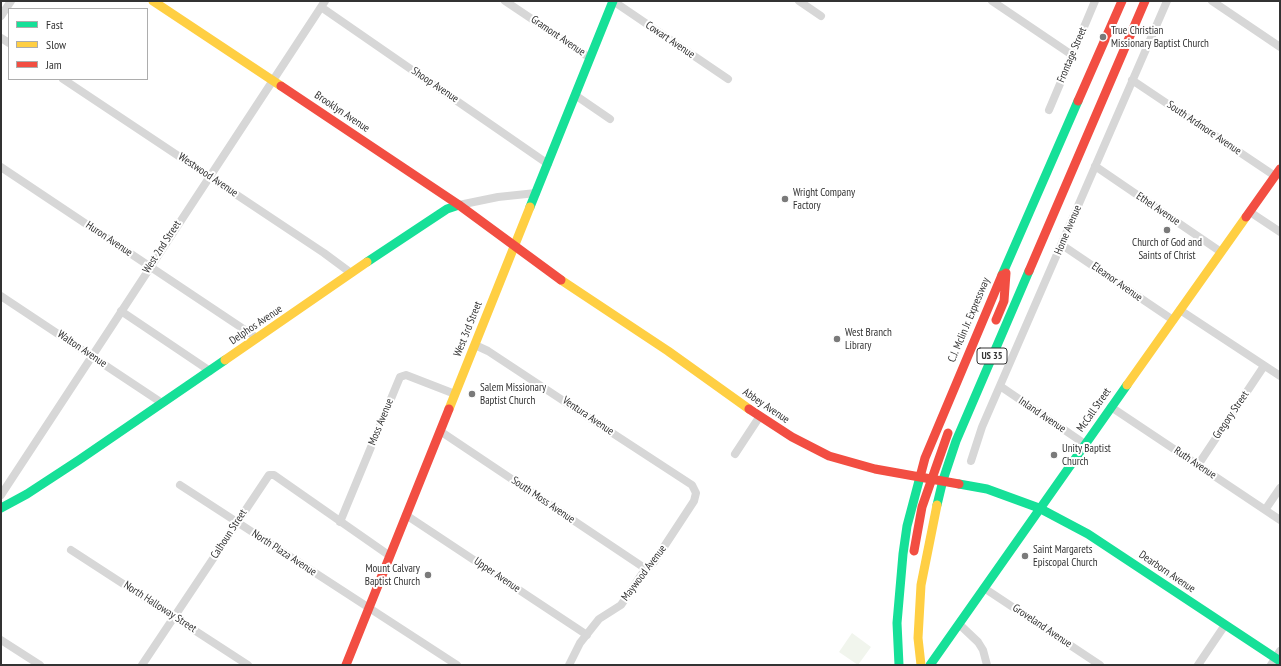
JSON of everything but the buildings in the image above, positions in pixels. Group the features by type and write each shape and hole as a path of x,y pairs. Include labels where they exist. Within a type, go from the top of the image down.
{"main road":[{"name":"Brooklyn Avenue","path":"154,1 459,205 514,246"},
{"name":"West 3rd Street","path":"346,665 613,1"},
{"name":"C.J. Mclin Jr. Expressway","path":"899,665 897,623 902,567 907,526 919,476 939,419 1122,1"},
{"name":"US 35","path":"921,665 918,638 919,610 924,565 943,480 956,441 1145,1"},
{"name":"McCall Street","path":"933,661 1039,508 1277,173"},
{"name":"Delphos Avenue","path":"1,508 27,494 447,209 459,205"},
{"name":"Abbey Avenue","path":"514,246 792,438 829,456 875,469 988,489 1039,508"},
{"path":"993,328 1004,301 1006,267"},
{"path":"913,562 922,507 931,478 952,423"},
{"name":"Dearborn Avenue","path":"1039,508 1088,534 1277,659"},
{"path":"910,619 918,638"}],"street":[{"path":"1,16 11,1"},
{"name":"Gramont Avenue","path":"505,1 590,58"},
{"name":"Cowart Avenue","path":"613,1 728,79"},
{"path":"799,1 821,16"},
{"path":"992,1 1072,55"},
{"name":"Frontage Street","path":"1049,110 1095,1"},
{"name":"Home Avenue","path":"971,461 982,427 1167,1"},
{"path":"1212,1 1280,47"},
{"name":"West 2nd Street","path":"1,495 91,355 323,4"},
{"name":"Shoop Avenue","path":"323,4 548,164"},
{"name":"Westwood Avenue","path":"65,80 324,253 351,273"},
{"name":"South Ardmore Avenue","path":"1132,80 1277,173"},
{"path":"575,95 610,119"},
{"name":"Ethel Avenue","path":"1095,166 1221,252"},
{"name":"Huron Avenue","path":"1,167 257,338"},
{"name":"Delphos Avenue","path":"459,205 498,197 536,193"},
{"path":"1250,212 1280,232"},
{"name":"Eleanor Avenue","path":"1062,245 1173,320"},
{"name":"Walton Avenue","path":"1,296 162,403"},
{"path":"1180,310 1280,376"},
{"path":"121,311 210,370"},
{"name":"Ventura Avenue","path":"475,345 488,351 630,444 692,486 696,493"},
{"name":"Gregory Street","path":"1198,465 1264,366"},
{"name":"Moss Avenue","path":"340,522 400,377 406,375 455,394"},
{"name":"Inland Avenue","path":"1000,386 1085,444"},
{"name":"Ruth Avenue","path":"1111,407 1280,520"},
{"path":"735,454 760,416"},
{"name":"South Moss Avenue","path":"440,431 646,569"},
{"name":"Calhoun Street","path":"142,665 270,475 274,475 340,522"},
{"name":"North Plaza Avenue","path":"180,485 368,609 457,665"},
{"path":"1265,510 1280,488"},
{"name":"Maywood Avenue","path":"569,665 587,635 604,614 621,605 646,569 654,562 694,501 696,493"},
{"name":"Upper Avenue","path":"406,515 587,635"},
{"path":"340,522 390,556"},
{"name":"North Halloway Street","path":"71,550 248,665"},
{"name":"Groveland Avenue","path":"984,588 1100,665"},
{"path":"959,624 978,642 983,650 987,665"},
{"path":"1198,665 1225,625"},
{"path":"1,640 40,665"}],"shaded area":[{"path":"852,633 871,647 858,665 839,652"}],"traffic: fast":[{"path":"530,207 613,1"},
{"path":"1002,275 1078,101"},
{"path":"367,262 447,209 459,205"},
{"path":"937,505 943,480 956,441 1029,271"},
{"path":"1,508 27,494 79,460 225,360"},
{"path":"930,665 1127,385"},
{"path":"899,665 897,623 903,554 907,526 920,477"},
{"path":"959,484 987,489 1039,508 1088,534 1280,661"}],"traffic: slow":[{"path":"153,1 281,86"},
{"path":"449,409 530,207"},
{"path":"1127,385 1246,217"},
{"path":"225,360 367,262"},
{"path":"561,280 668,351 749,409"},
{"path":"921,665 918,638 921,585 937,505"}],"traffic: jam":[{"path":"1078,101 1122,1"},
{"path":"1029,271 1145,1"},
{"path":"281,86 459,205 561,280"},
{"path":"1246,217 1280,169"},
{"path":"996,320 1004,301 1006,273"},
{"path":"920,477 925,458 1002,275"},
{"path":"346,665 449,409"},
{"path":"749,409 792,437 829,456 875,469 959,484"},
{"path":"914,551 922,507 948,433"}],"place":[{"name":"True Christian Missionary Baptist Church","path":"1103,37"},
{"name":"Wright Company Factory","path":"785,199"},
{"name":"Church of God and Saints of Christ","path":"1167,230"},
{"name":"West Branch Library","path":"837,339"},
{"name":"Salem Missionary Baptist Church","path":"472,394"},
{"name":"Unity Baptist Church","path":"1054,455"},
{"name":"Saint Margarets Episcopal Church","path":"1025,556"},
{"name":"Mount Calvary Baptist Church","path":"428,575"}]}
